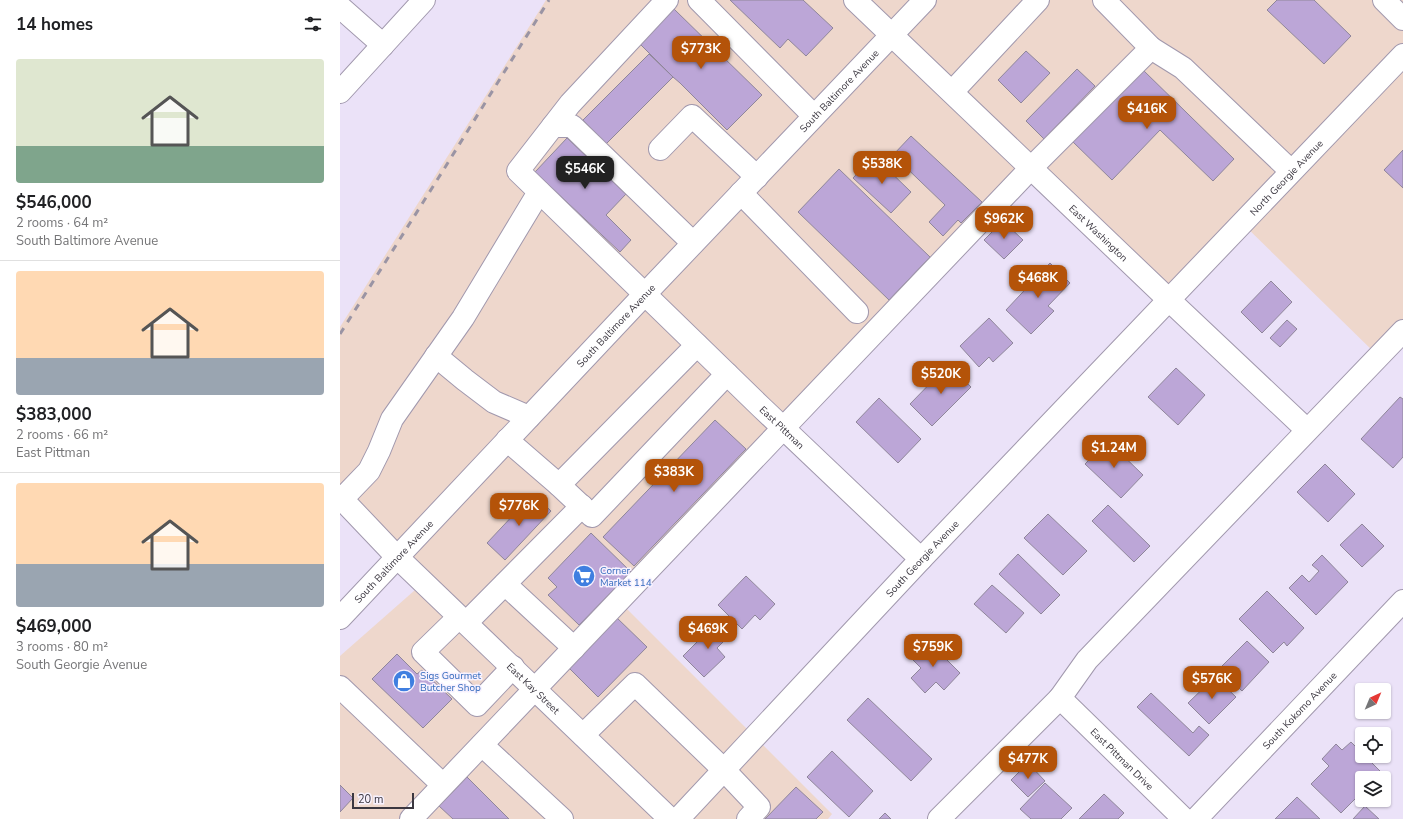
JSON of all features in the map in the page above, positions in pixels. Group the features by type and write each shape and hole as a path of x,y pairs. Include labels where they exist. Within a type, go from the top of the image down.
{"street":[{"path":"340,92 424,0"},
{"path":"553,126 570,104 667,0"},
{"path":"699,0 814,116"},
{"name":"East Washington","path":"855,0 1307,430"},
{"name":"South Baltimore Avenue","path":"340,618 756,176 925,0"},
{"path":"952,92 1038,0"},
{"path":"1384,0 1403,19"},
{"path":"1109,2 1151,48 1183,68 1291,171"},
{"path":"340,7 383,45"},
{"path":"411,819 1031,168 1151,48"},
{"name":"North Georgie Avenue","path":"1168,299 1403,55"},
{"path":"660,149 692,116 756,176"},
{"path":"553,126 572,126 693,243"},
{"name":"East Pittman","path":"553,126 518,171 783,428 921,559"},
{"path":"341,498 369,471 392,419 463,318 540,192"},
{"path":"741,193 857,312"},
{"name":"South Georgie Avenue","path":"678,819 921,559 1168,299"},
{"path":"939,819 1060,698 1087,660 1403,330"},
{"path":"559,485 697,345"},
{"path":"436,356 464,380 494,402 529,417"},
{"path":"507,440 592,516 727,374"},
{"name":"East Kay Street","path":"341,498 397,556 670,819"},
{"path":"513,668 477,705 424,652 505,584 582,506"},
{"path":"505,584 574,648"},
{"name":"South Kokomo Avenue","path":"1196,819 1403,601"},
{"path":"583,735 635,684 724,770 759,807 748,819"},
{"path":"340,687 443,785"},
{"name":"East Pittman Drive","path":"1060,698 1184,819"},
{"path":"482,745 562,819"}],"shaded area":[{"path":"546,0 1403,0 1403,330 1378,356 1242,223 1168,299 1031,168 619,601 832,814 828,819 340,819 340,656 415,590 340,504 340,327"}],"building":[{"path":"730,0 803,0 833,28 806,56 788,39 780,48"},
{"path":"1277,0 1314,0 1351,36 1324,64 1267,10"},
{"path":"674,9 762,95 727,130 640,44"},
{"path":"1026,51 1050,73 1021,103 998,80"},
{"path":"649,54 673,77 606,144 583,120"},
{"path":"1077,69 1095,86 1044,139 1026,121"},
{"path":"1142,69 1234,159 1213,181 1160,130 1112,180 1072,141"},
{"path":"911,136 982,202 961,223 958,220 943,236 929,222 945,205 893,155"},
{"path":"567,138 626,194 606,215 631,240 620,252 535,172"},
{"path":"1403,150 1403,188 1384,170"},
{"path":"874,156 911,192 891,213 853,178"},
{"path":"839,169 930,257 889,300 798,212"},
{"path":"1003,221 1023,240 1004,259 984,240"},
{"path":"1050,263 1070,283 1048,306 1054,311 1031,334 1006,310"},
{"path":"1271,281 1292,302 1262,333 1241,312"},
{"path":"989,318 1013,343 993,362 989,357 979,367 960,346"},
{"path":"1287,320 1297,329 1280,347 1270,338"},
{"path":"949,364 971,387 932,426 910,404"},
{"path":"1176,368 1205,395 1178,425 1148,397"},
{"path":"1400,397 1403,399 1403,457 1393,468 1361,439"},
{"path":"879,398 921,439 898,463 856,422"},
{"path":"715,420 746,449 634,566 603,537"},
{"path":"1108,441 1143,475 1121,498 1085,464"},
{"path":"1325,464 1355,494 1328,522 1297,492"},
{"path":"533,494 551,511 505,560 487,543"},
{"path":"1108,505 1150,546 1134,562 1092,521"},
{"path":"1048,514 1087,551 1063,575 1024,538"},
{"path":"1362,524 1384,546 1362,567 1340,545"},
{"path":"591,533 631,572 579,625 548,595 557,587 548,578"},
{"path":"1018,554 1060,595 1041,614 999,574"},
{"path":"1322,555 1348,582 1316,615 1289,588 1302,575 1309,582 1319,571 1312,565"},
{"path":"746,576 775,604 760,620 755,615 742,629 718,605"},
{"path":"992,585 1024,613 1006,633 974,604"},
{"path":"1267,591 1304,628 1287,646 1284,642 1273,653 1239,619"},
{"path":"616,617 647,647 598,697 568,667"},
{"path":"718,621 731,634 717,648 725,657 704,677 683,656"},
{"path":"927,640 960,673 944,690 936,682 925,693 911,678 921,668 910,657"},
{"path":"1247,641 1269,662 1242,691 1219,669"},
{"path":"397,654 417,674 422,670 452,699 423,728 372,679"},
{"path":"1215,677 1236,697 1209,724 1188,703"},
{"path":"1151,693 1193,733 1199,726 1209,735 1189,756 1137,707"},
{"path":"868,698 932,759 911,781 847,720"},
{"path":"1351,742 1355,746 1355,763 1372,763 1380,771 1355,771 1355,799 1341,813 1311,784 1329,766 1322,759 1336,744 1342,750"},
{"path":"832,751 873,791 849,817 807,777"},
{"path":"1028,763 1045,781 1028,797 1011,780"},
{"path":"467,777 509,819 453,819 439,806"},
{"path":"1045,783 1072,808 1061,819 1031,819 1020,809"},
{"path":"340,785 353,798 340,812"},
{"path":"796,787 823,812 816,819 765,819"},
{"path":"1104,794 1124,813 1118,819 1079,819"},
{"path":"1297,797 1320,819 1275,819"},
{"path":"1364,807 1366,807 1379,819 1353,819"},
{"path":"885,813 891,819 879,819"}],"railway":[{"path":"340,334 549,0"}],"place":[{"name":"Corner Market 114","path":"584,576"},
{"name":"Sigs Gourmet Butcher Shop","path":"404,681"}]}
